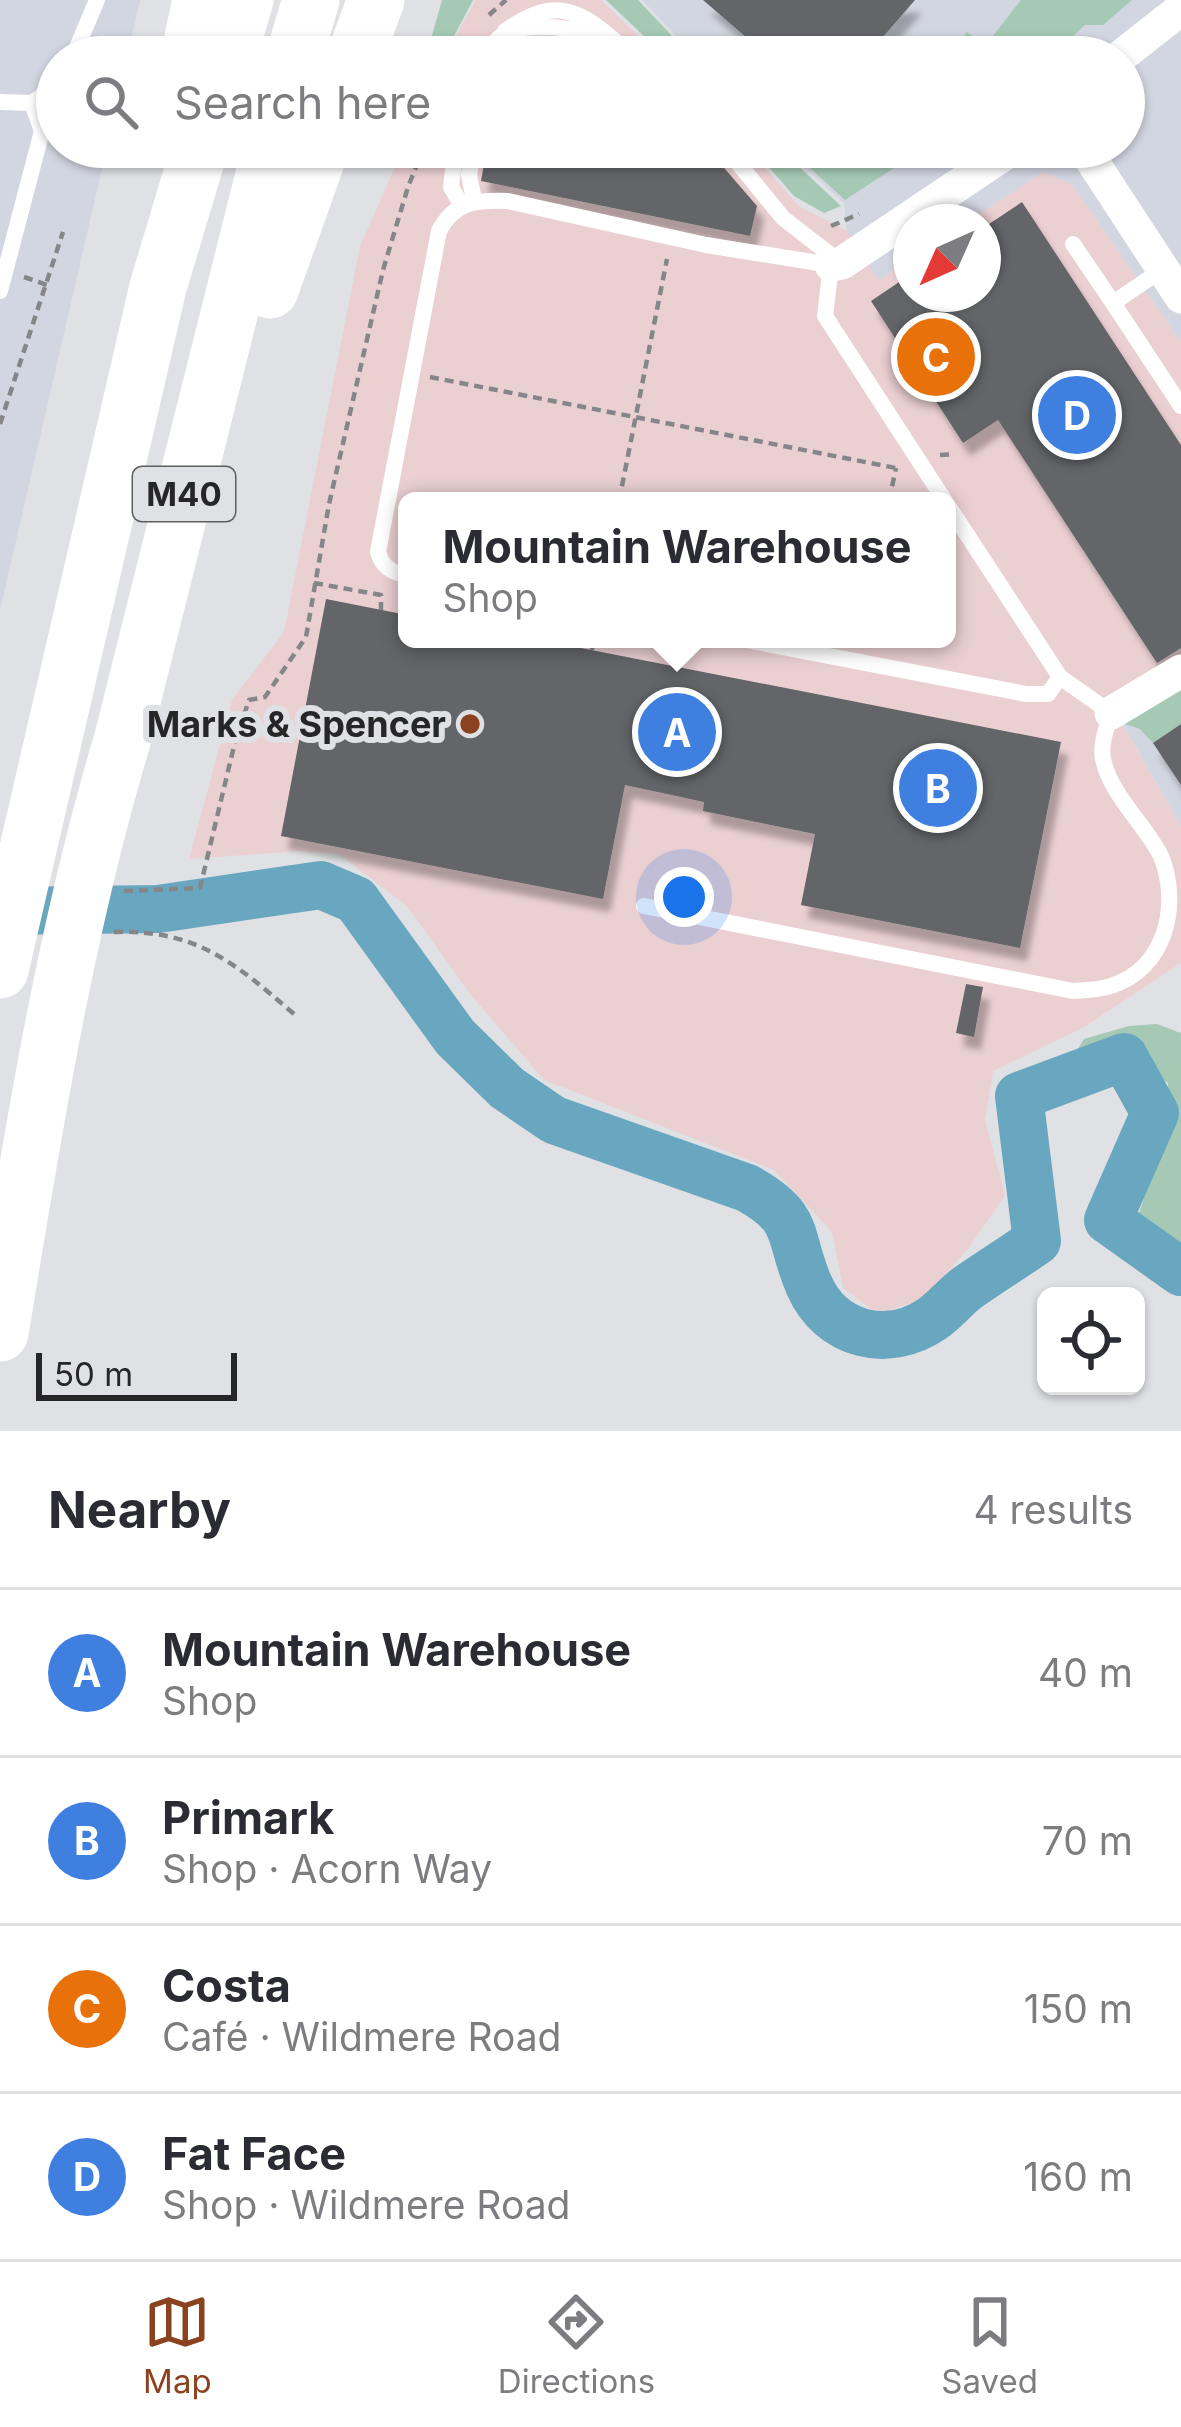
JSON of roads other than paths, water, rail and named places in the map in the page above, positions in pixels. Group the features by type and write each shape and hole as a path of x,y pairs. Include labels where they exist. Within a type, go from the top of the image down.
{"highway":[{"path":"193,36 201,0"},
{"path":"234,36 245,0"},
{"path":"300,36 311,0"},
{"path":"363,36 376,0"},
{"name":"M40","path":"158,287 167,168"},
{"name":"M40","path":"0,970 158,287 194,168"},
{"name":"M40","path":"122,741 266,168"},
{"name":"M40","path":"0,1333 47,1046 93,839 313,168"}],"street":[{"path":"1145,37 1181,9"},
{"path":"837,264 987,168"},
{"path":"1097,168 1172,283"},
{"path":"1112,713 1181,671"}],"lane":[{"path":"82,36 97,0"},
{"path":"500,36 544,24 581,36"},
{"path":"0,102 36,100"},
{"path":"32,103 36,114"},
{"path":"0,291 36,154"},
{"path":"451,168 451,187 468,203"},
{"path":"468,203 470,168"},
{"path":"731,168 766,198"},
{"path":"742,168 794,227 837,264"},
{"path":"398,574 381,562 378,552 439,231 448,214 468,203 508,201 671,236 837,264"},
{"path":"1073,244 1181,406"},
{"path":"837,264 825,316 939,492"},
{"path":"1112,303 1172,283"},
{"path":"644,906 1073,991 1108,988 1133,976 1157,954 1169,927 1172,889 1162,857 1119,793 1103,759 1112,713 1060,677 956,517"},
{"path":"788,648 1026,694 1048,694 1060,677"}],"waterway":[{"path":"0,911 158,909 321,885 356,900 455,1037 507,1088 554,1120 747,1188 765,1199 791,1229 802,1268 819,1302 846,1326 880,1335 897,1334 932,1319 967,1288 1037,1241 1019,1096 1124,1057 1155,1113 1108,1220 1181,1272"}],"place":[{"name":"Costa","path":"936,357"},
{"name":"Fat Face","path":"1077,415"},
{"name":"Marks & Spencer","path":"470,724"},
{"name":"Mountain Warehouse","path":"677,732"},
{"name":"Primark","path":"938,788"}]}
